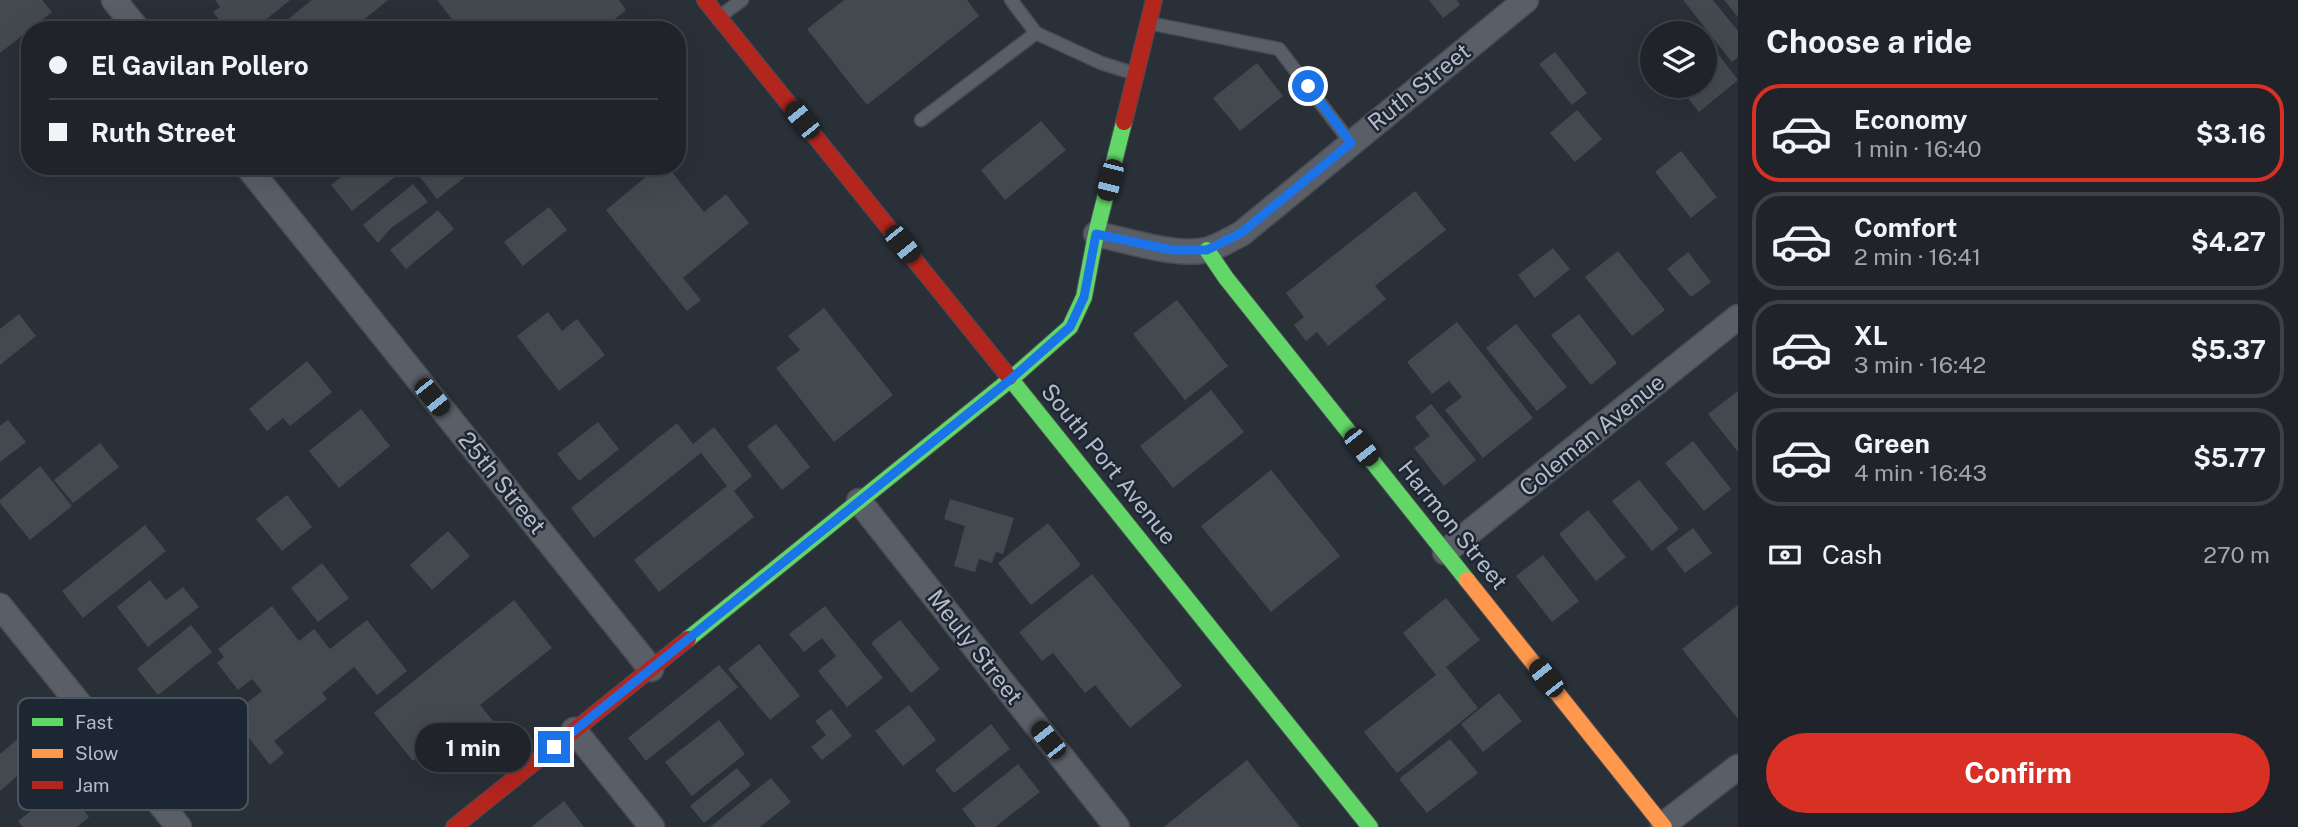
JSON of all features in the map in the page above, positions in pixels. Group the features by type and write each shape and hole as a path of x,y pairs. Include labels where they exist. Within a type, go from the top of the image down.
{"street":[{"path":"114,0 131,21"},
{"name":"South Port Avenue","path":"705,0 1370,827"},
{"path":"454,827 1011,379 1070,327 1084,297 1096,234 1154,0"},
{"name":"Ruth Street","path":"1096,234 1172,250 1207,250 1241,233 1526,0"},
{"name":"25th Street","path":"254,175 651,669"},
{"name":"Harmon Street","path":"1207,250 1226,278 1664,826"},
{"name":"Coleman Avenue","path":"1445,552 1738,317"},
{"name":"Meuly Street","path":"859,501 1117,827"},
{"path":"0,606 75,698"},
{"path":"574,730 652,827"},
{"path":"1664,826 1738,767"},
{"path":"165,810 179,827"}],"lane":[{"path":"719,17 742,0"},
{"path":"1011,0 1036,33 1101,63 1136,74"},
{"path":"1148,23 1279,48 1351,143"},
{"path":"921,120 1036,33"}],"building":[{"path":"0,0 42,0 52,12 41,21 21,21 21,36 0,53"},
{"path":"215,0 290,0 264,21 220,21 213,12 220,7"},
{"path":"312,0 388,0 362,21 286,21"},
{"path":"437,0 619,0 626,10 612,21 454,21"},
{"path":"844,0 967,0 979,16 867,105 807,29"},
{"path":"1429,0 1457,0 1460,5 1443,18"},
{"path":"1683,0 1713,0 1738,31 1738,57 1732,62 1717,43 1717,21 1700,21"},
{"path":"1724,0 1738,0 1738,17"},
{"path":"1555,52 1587,93 1572,105 1539,64"},
{"path":"1717,53 1738,80 1717,97"},
{"path":"1257,63 1283,96 1240,131 1213,98"},
{"path":"1688,98 1716,98 1699,112"},
{"path":"1577,110 1602,139 1575,162 1550,133"},
{"path":"1041,121 1066,150 1005,200 981,170"},
{"path":"1681,151 1717,197 1691,218 1655,172"},
{"path":"344,175 396,176 352,211 331,185"},
{"path":"423,175 468,175 437,199 420,177"},
{"path":"648,175 674,175 704,212 726,194 749,223 683,278 701,300 687,311 606,210"},
{"path":"413,184 428,202 391,228 378,243 363,225"},
{"path":"1415,191 1446,230 1375,286 1386,299 1328,346 1317,332 1306,341 1294,325 1304,317 1286,293"},
{"path":"549,207 567,230 523,266 504,242"},
{"path":"438,210 454,229 406,269 390,250"},
{"path":"1553,248 1570,269 1535,298 1518,275"},
{"path":"1618,251 1665,310 1632,336 1585,277"},
{"path":"1688,252 1711,282 1691,297 1667,269"},
{"path":"1177,300 1228,366 1185,400 1133,334"},
{"path":"824,308 893,395 834,442 776,368 800,350 788,336"},
{"path":"548,312 562,331 577,319 605,355 559,391 517,336"},
{"path":"19,314 36,336 0,365 0,329"},
{"path":"1579,314 1617,363 1591,385 1551,335"},
{"path":"1457,322 1533,418 1483,458 1445,410 1462,397 1449,381 1432,394 1407,362"},
{"path":"1516,324 1567,387 1537,411 1486,348"},
{"path":"307,361 332,392 290,426 283,418 267,431 249,409"},
{"path":"1211,390 1244,432 1173,488 1140,446"},
{"path":"1738,391 1738,452 1708,414"},
{"path":"1431,404 1476,460 1444,486 1414,448 1430,436 1415,417"},
{"path":"361,409 390,446 339,488 309,451"},
{"path":"8,420 26,442 0,462 0,426"},
{"path":"598,422 619,449 579,481 557,454"},
{"path":"677,423 693,444 714,427 752,476 734,491 754,517 659,592 634,560 727,486 701,453 594,538 571,508"},
{"path":"776,424 810,467 782,490 747,446"},
{"path":"1693,441 1731,489 1704,511 1665,463"},
{"path":"100,443 119,467 73,503 54,480"},
{"path":"40,466 72,506 30,540 0,500"},
{"path":"1271,470 1340,556 1271,612 1201,526"},
{"path":"1639,480 1679,529 1652,551 1612,501"},
{"path":"287,495 312,527 282,551 256,519"},
{"path":"950,499 1014,518 1003,554 996,552 992,563 979,559 975,572 954,566 965,526 944,519"},
{"path":"1588,510 1626,557 1596,581 1559,534"},
{"path":"1048,523 1081,565 1031,605 998,563"},
{"path":"145,525 166,551 83,618 62,591"},
{"path":"1693,528 1712,553 1685,573 1666,548"},
{"path":"448,531 470,556 432,590 410,565"},
{"path":"1543,555 1579,601 1552,622 1516,576"},
{"path":"322,563 349,598 318,622 291,588"},
{"path":"1092,574 1182,686 1130,728 1095,685 1085,693 1053,653 1042,661 1019,632"},
{"path":"150,580 166,600 183,587 199,607 148,647 117,607"},
{"path":"1446,598 1480,640 1446,667 1478,708 1397,773 1364,732 1436,675 1403,633"},
{"path":"514,600 552,648 480,705 495,723 465,747 451,729 413,761 374,713"},
{"path":"1738,605 1738,719 1682,649"},
{"path":"272,606 299,641 314,629 330,649 367,620 407,671 377,695 354,667 322,693 327,699 274,741 284,753 270,765 248,737 248,702 262,691 252,679 238,690 217,663 224,657 218,649"},
{"path":"825,606 883,678 847,707 818,671 836,656 822,638 804,652 789,634"},
{"path":"900,620 940,669 911,693 871,643"},
{"path":"191,625 212,652 158,695 137,669"},
{"path":"759,644 800,696 770,720 728,669"},
{"path":"719,665 738,687 646,761 628,738"},
{"path":"1499,693 1522,721 1483,752 1461,724"},
{"path":"909,705 936,740 903,766 875,731"},
{"path":"831,709 852,736 822,760 811,747 826,735 815,721"},
{"path":"719,720 745,754 692,796 665,762"},
{"path":"991,724 1010,749 954,793 935,770"},
{"path":"18,739 18,775 0,791 0,754"},
{"path":"1450,739 1478,773 1427,813 1399,779"},
{"path":"1247,760 1300,827 1164,827"},
{"path":"1018,764 1040,792 995,827 976,827 962,809"},
{"path":"737,768 751,785 704,823 690,806"},
{"path":"771,778 791,802 760,827 710,827"},
{"path":"564,801 584,827 531,827"},
{"path":"32,810 84,810 89,817 77,827 23,827 18,821"}],"traffic: fast":[{"path":"688,639 1011,379 1070,327 1084,297 1096,234 1124,122"},
{"path":"1207,250 1226,278 1467,580"},
{"path":"1009,377 1370,827"}],"traffic: slow":[{"path":"1467,580 1664,827"}],"traffic: jam":[{"path":"705,0 1009,377"},
{"path":"1124,122 1154,0"},
{"path":"454,827 688,639"}],"route":[{"path":"554,747 1011,379 1070,327 1084,297 1096,234 1172,250 1207,250 1241,233 1351,143 1308,86"}]}
